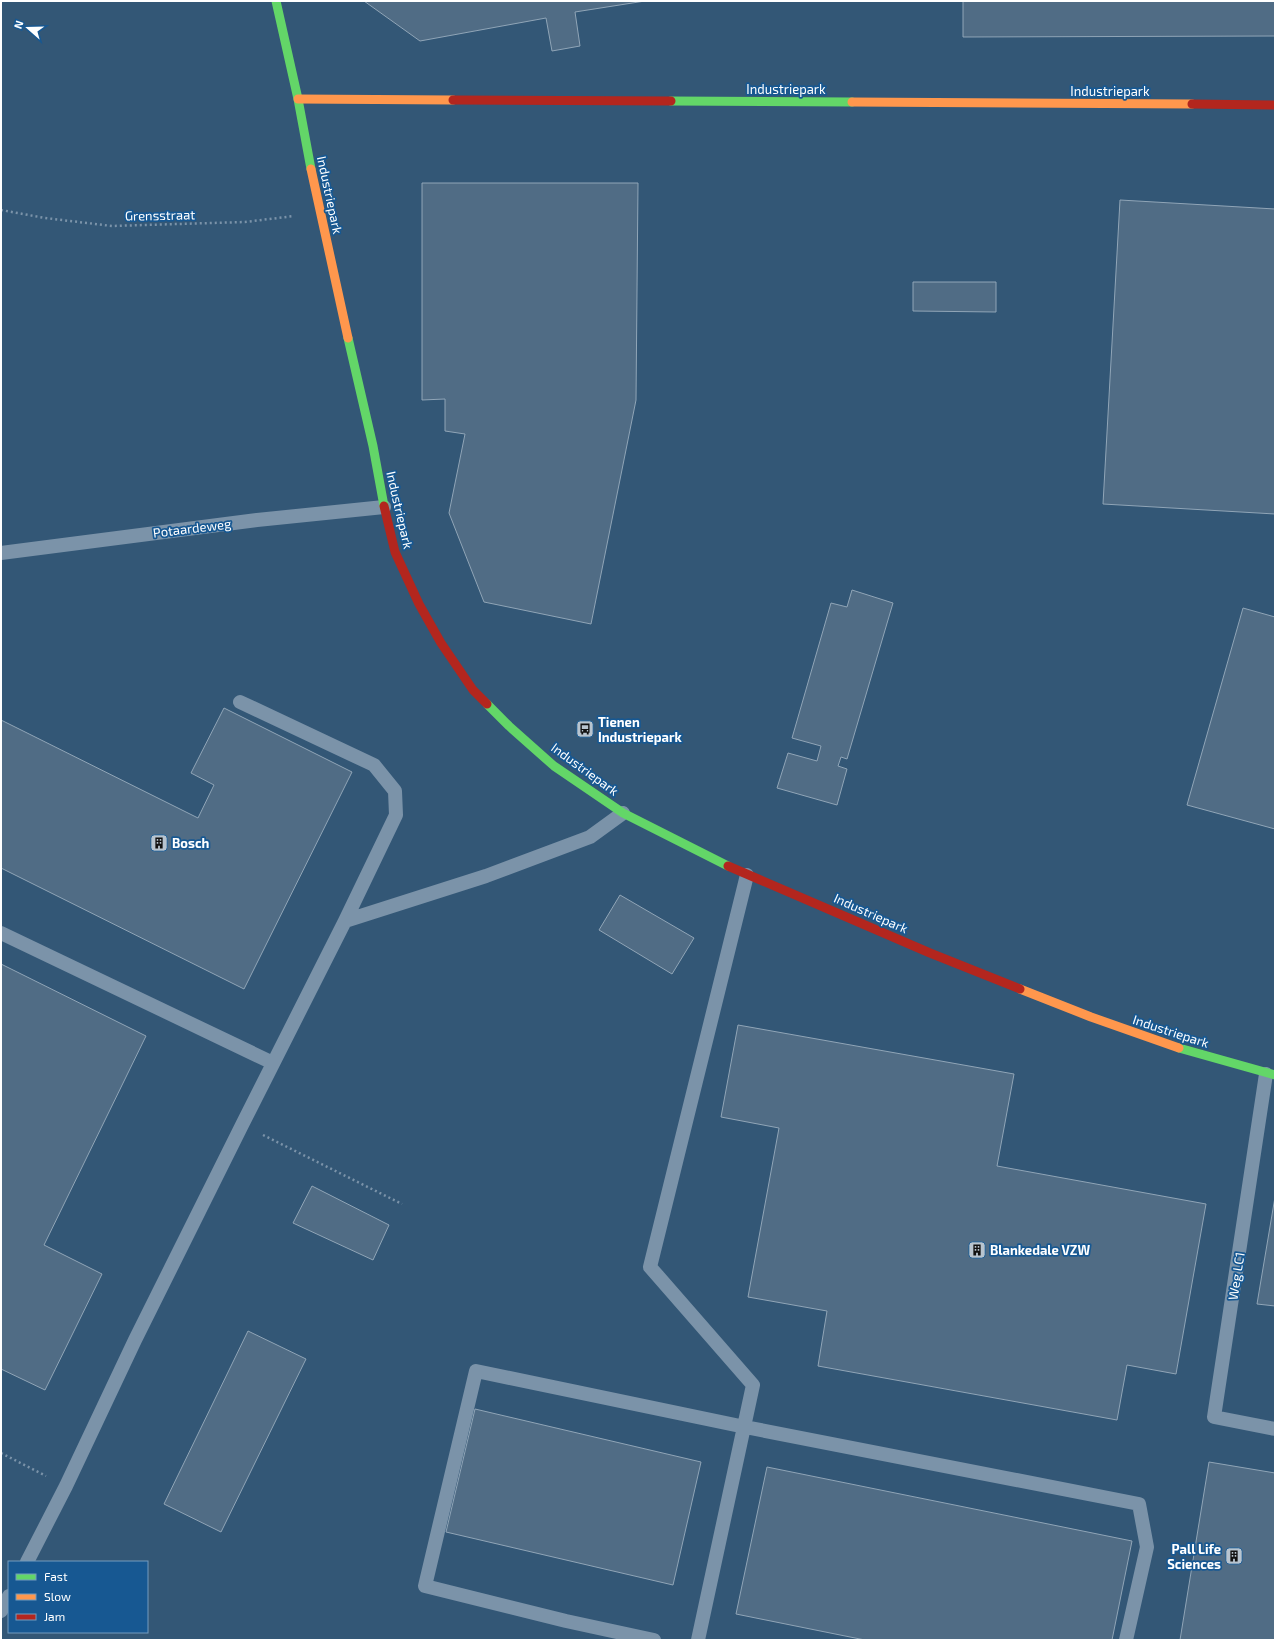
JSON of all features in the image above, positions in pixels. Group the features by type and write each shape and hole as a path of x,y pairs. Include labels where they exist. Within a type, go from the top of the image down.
{"street":[{"name":"Industriepark","path":"276,1 298,98 320,213 373,446 384,507 395,552 419,604 441,643 473,690 509,726 554,766 623,813 668,837 747,875 930,953 1091,1017 1178,1048 1270,1074"},
{"name":"Industriepark","path":"298,98 1275,105"}],"lane":[{"name":"Potaardeweg","path":"1,553 257,520 384,507"},
{"path":"28,1561 66,1486 135,1340 345,921 396,815 394,791 374,765 240,702"},
{"path":"345,921 486,876 590,837 623,813"},
{"path":"698,1640 753,1385 650,1267 747,875"},
{"path":"1,933 273,1063"},
{"name":"Weg LC1","path":"1270,1074 1214,1418 1275,1429"},
{"path":"654,1640 566,1621 426,1586 476,1371 745,1427 1139,1504 1147,1547 1126,1640"},
{"path":"1,1611 8,1598"}],"path":[{"name":"Grensstraat","path":"1,210 45,218 112,226 245,222 320,213"},
{"path":"242,1124 402,1204"},
{"path":"1,1453 66,1486"}],"building":[{"path":"364,1 645,1 575,12 580,46 552,51 546,18 420,41"},
{"path":"963,1 1275,1 1275,36 963,37"},
{"path":"422,183 638,183 636,400 591,624 484,602 449,513 465,434 445,431 445,399 422,400"},
{"path":"1120,200 1275,209 1275,514 1103,504"},
{"path":"913,282 996,282 996,312 913,311"},
{"path":"852,590 893,603 847,759 841,757 838,766 847,769 837,805 777,788 788,753 817,761 821,746 792,738 831,603 847,607"},
{"path":"1243,608 1275,617 1275,829 1187,805"},
{"name":"Bosch","path":"224,708 352,772 244,989 1,868 1,720 198,818 214,785 191,773"},
{"path":"620,895 694,938 672,974 599,930"},
{"path":"1,964 146,1036 44,1245 102,1274 45,1390 1,1369"},
{"name":"Blankedale VZW","path":"738,1025 1014,1074 997,1166 1206,1204 1176,1374 1127,1365 1117,1420 818,1366 827,1311 748,1297 779,1128 721,1117"},
{"path":"312,1186 389,1225 373,1260 293,1223"},
{"path":"1275,1197 1275,1306 1257,1304"},
{"path":"248,1331 306,1359 221,1532 164,1504"},
{"path":"475,1409 701,1462 673,1585 446,1532"},
{"name":"Pall Life Sciences","path":"1209,1462 1275,1473 1275,1640 1180,1640"},
{"path":"767,1467 1132,1541 1112,1640 865,1640 736,1614"}],"traffic: fast":[{"path":"276,1 298,99 311,169"},
{"path":"671,101 852,102"},
{"path":"348,338 373,446 384,506"},
{"path":"487,704 509,726 554,766 623,813 728,866"},
{"path":"1179,1048 1275,1075"}],"traffic: slow":[{"path":"298,99 453,100"},
{"path":"852,102 1192,104"},
{"path":"311,169 348,338"},
{"path":"1020,989 1091,1017 1179,1048"}],"traffic: jam":[{"path":"453,100 671,101"},
{"path":"1192,104 1275,105"},
{"path":"384,506 395,552 419,604 441,643 473,690 487,704"},
{"path":"728,866 930,953 1020,989"}],"place":[{"name":"Tienen Industriepark","path":"585,729"},
{"name":"Bosch","path":"159,843"},
{"name":"Blankedale VZW","path":"977,1250"},
{"name":"Pall Life Sciences","path":"1234,1556"}]}
